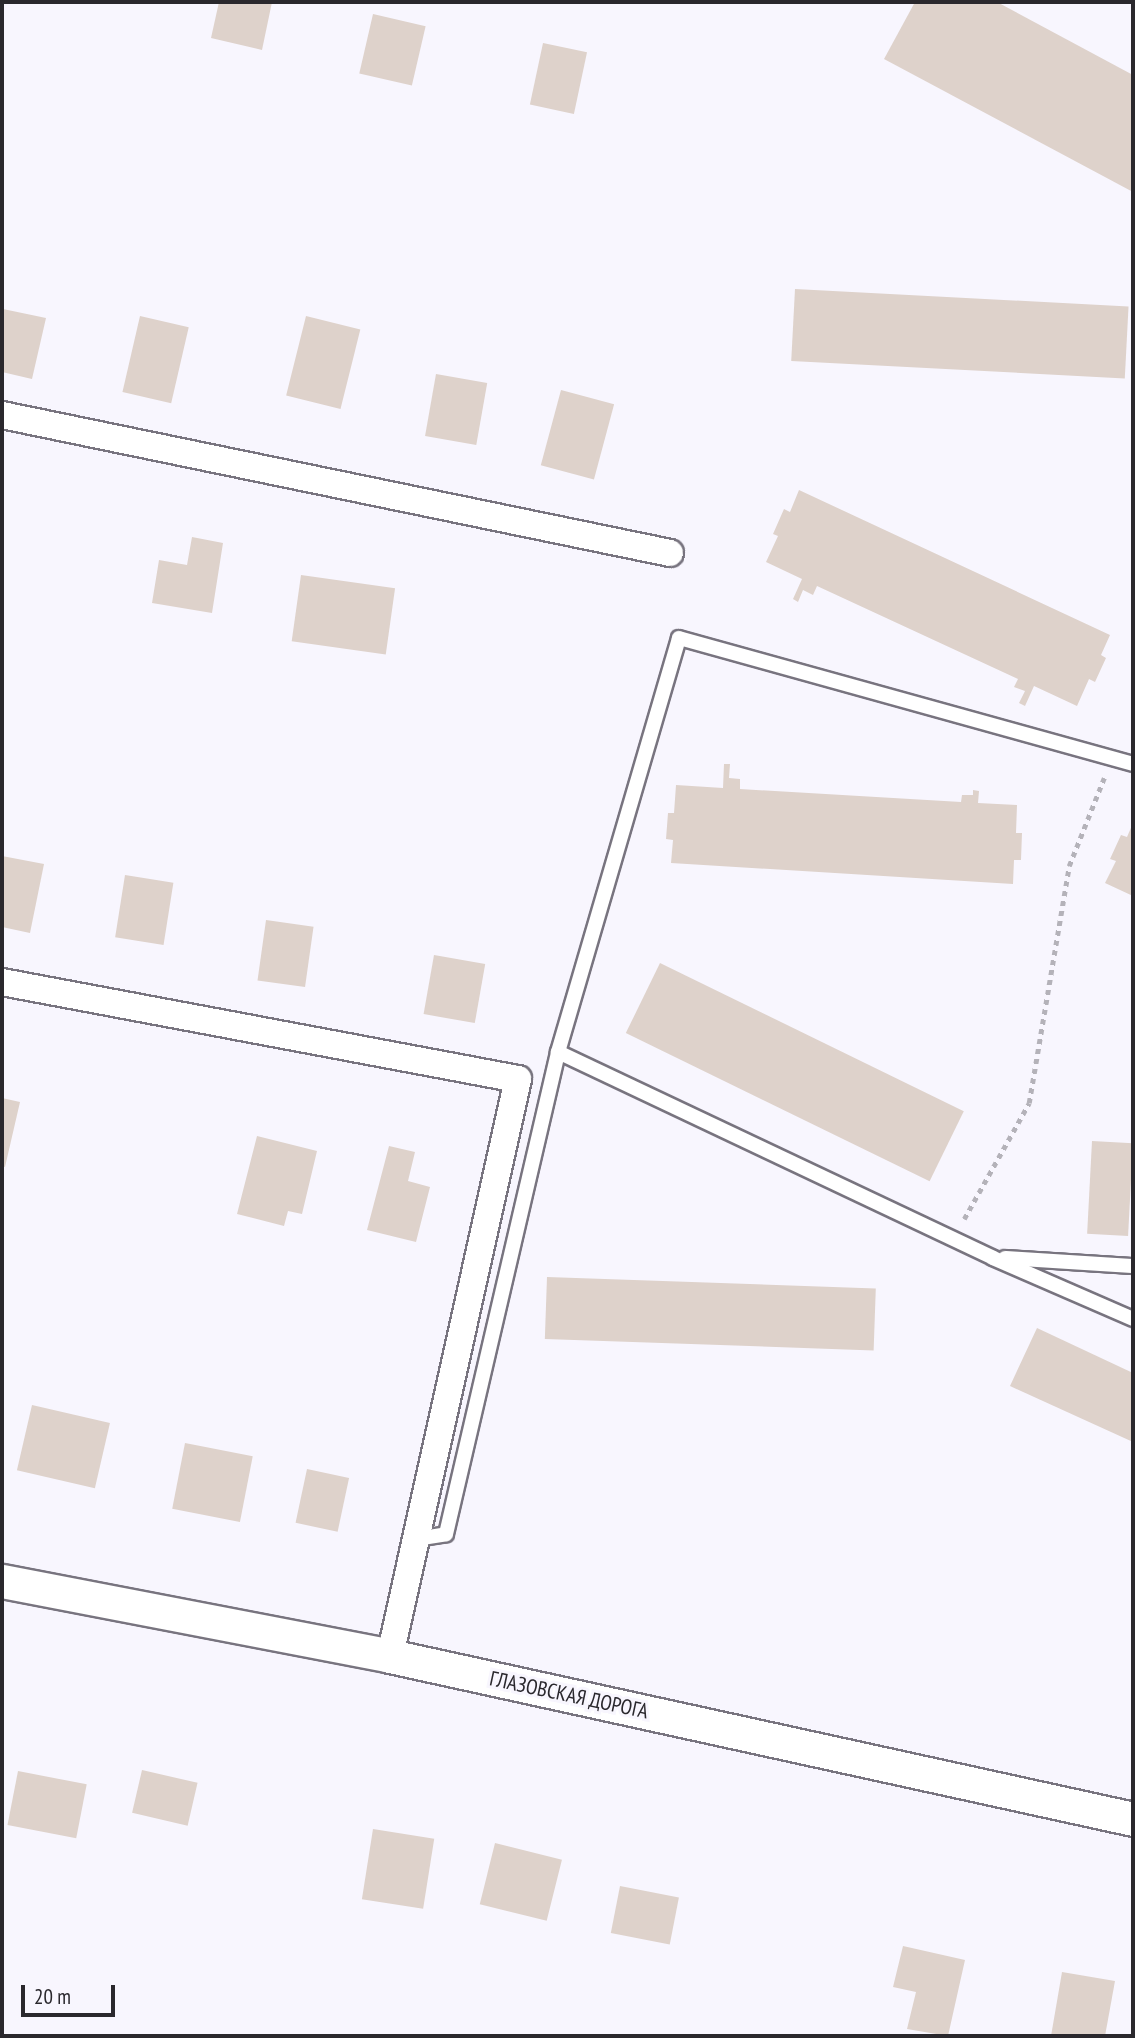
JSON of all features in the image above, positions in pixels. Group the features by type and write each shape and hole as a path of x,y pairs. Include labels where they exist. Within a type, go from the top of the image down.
{"street":[{"path":"2,415 670,553"},
{"path":"2,982 518,1079 390,1656"},
{"name":"ГЛАЗОВСКАЯ ДОРОГА","path":"2,1581 390,1656 1133,1819"}],"lane":[{"path":"416,1539 446,1534 558,1052 679,638 1133,764"},
{"path":"558,1052 993,1258 1133,1319"},
{"path":"993,1258 1133,1266"}],"path":[{"path":"953,1239 1028,1103 1069,866 1112,758"}],"building":[{"path":"219,2 272,2 262,50 211,38"},
{"path":"915,2 997,2 1133,75 1133,192 884,59"},
{"path":"373,14 426,26 412,86 359,73"},
{"path":"543,43 587,52 574,114 530,105"},
{"path":"795,289 1129,306 1125,378 791,361"},
{"path":"3,309 46,318 32,379 2,372"},
{"path":"140,316 189,327 171,403 122,392"},
{"path":"306,316 360,330 340,409 286,396"},
{"path":"436,374 487,383 476,445 425,436"},
{"path":"561,390 614,404 594,480 541,465"},
{"path":"799,490 1110,635 1101,655 1106,658 1095,682 1089,679 1077,706 1034,686 1025,706 1019,703 1025,691 1014,687 1018,679 817,586 813,595 803,590 798,602 793,599 802,579 766,562 778,536 773,534 784,509 790,512"},
{"path":"192,537 223,543 212,613 152,603 159,560 187,565"},
{"path":"301,575 395,588 386,655 292,641"},
{"path":"724,764 730,764 729,778 740,779 740,789 961,802 962,795 973,795 973,790 979,791 978,803 1017,805 1016,833 1022,833 1021,860 1014,860 1013,884 671,863 673,840 666,839 668,813 674,813 676,785 723,788"},
{"path":"1133,823 1133,896 1105,883 1116,861 1110,859 1121,835 1127,837"},
{"path":"2,856 44,864 30,933 2,927"},
{"path":"125,875 173,883 164,945 115,937"},
{"path":"266,920 314,927 305,987 258,980"},
{"path":"434,955 485,964 475,1023 424,1014"},
{"path":"660,963 964,1111 930,1181 626,1033"},
{"path":"2,1098 20,1102 5,1167 2,1166"},
{"path":"257,1136 317,1151 302,1214 288,1211 284,1226 237,1214"},
{"path":"1092,1141 1133,1143 1128,1236 1087,1234"},
{"path":"389,1146 415,1152 408,1181 430,1187 416,1242 367,1230"},
{"path":"547,1277 876,1288 874,1350 545,1339"},
{"path":"1037,1328 1133,1373 1133,1442 1010,1386"},
{"path":"32,1405 110,1423 95,1488 17,1470"},
{"path":"185,1443 253,1456 240,1522 172,1509"},
{"path":"307,1469 349,1478 338,1532 296,1523"},
{"path":"142,1770 198,1783 188,1826 132,1813"},
{"path":"18,1771 87,1784 76,1838 8,1825"},
{"path":"373,1829 434,1839 423,1909 362,1899"},
{"path":"495,1843 562,1860 547,1921 480,1904"},
{"path":"620,1886 679,1897 670,1945 611,1933"},
{"path":"903,1946 965,1960 948,2036 907,2029 916,1992 893,1987"},
{"path":"1062,1972 1115,1981 1105,2036 1051,2036"}]}
